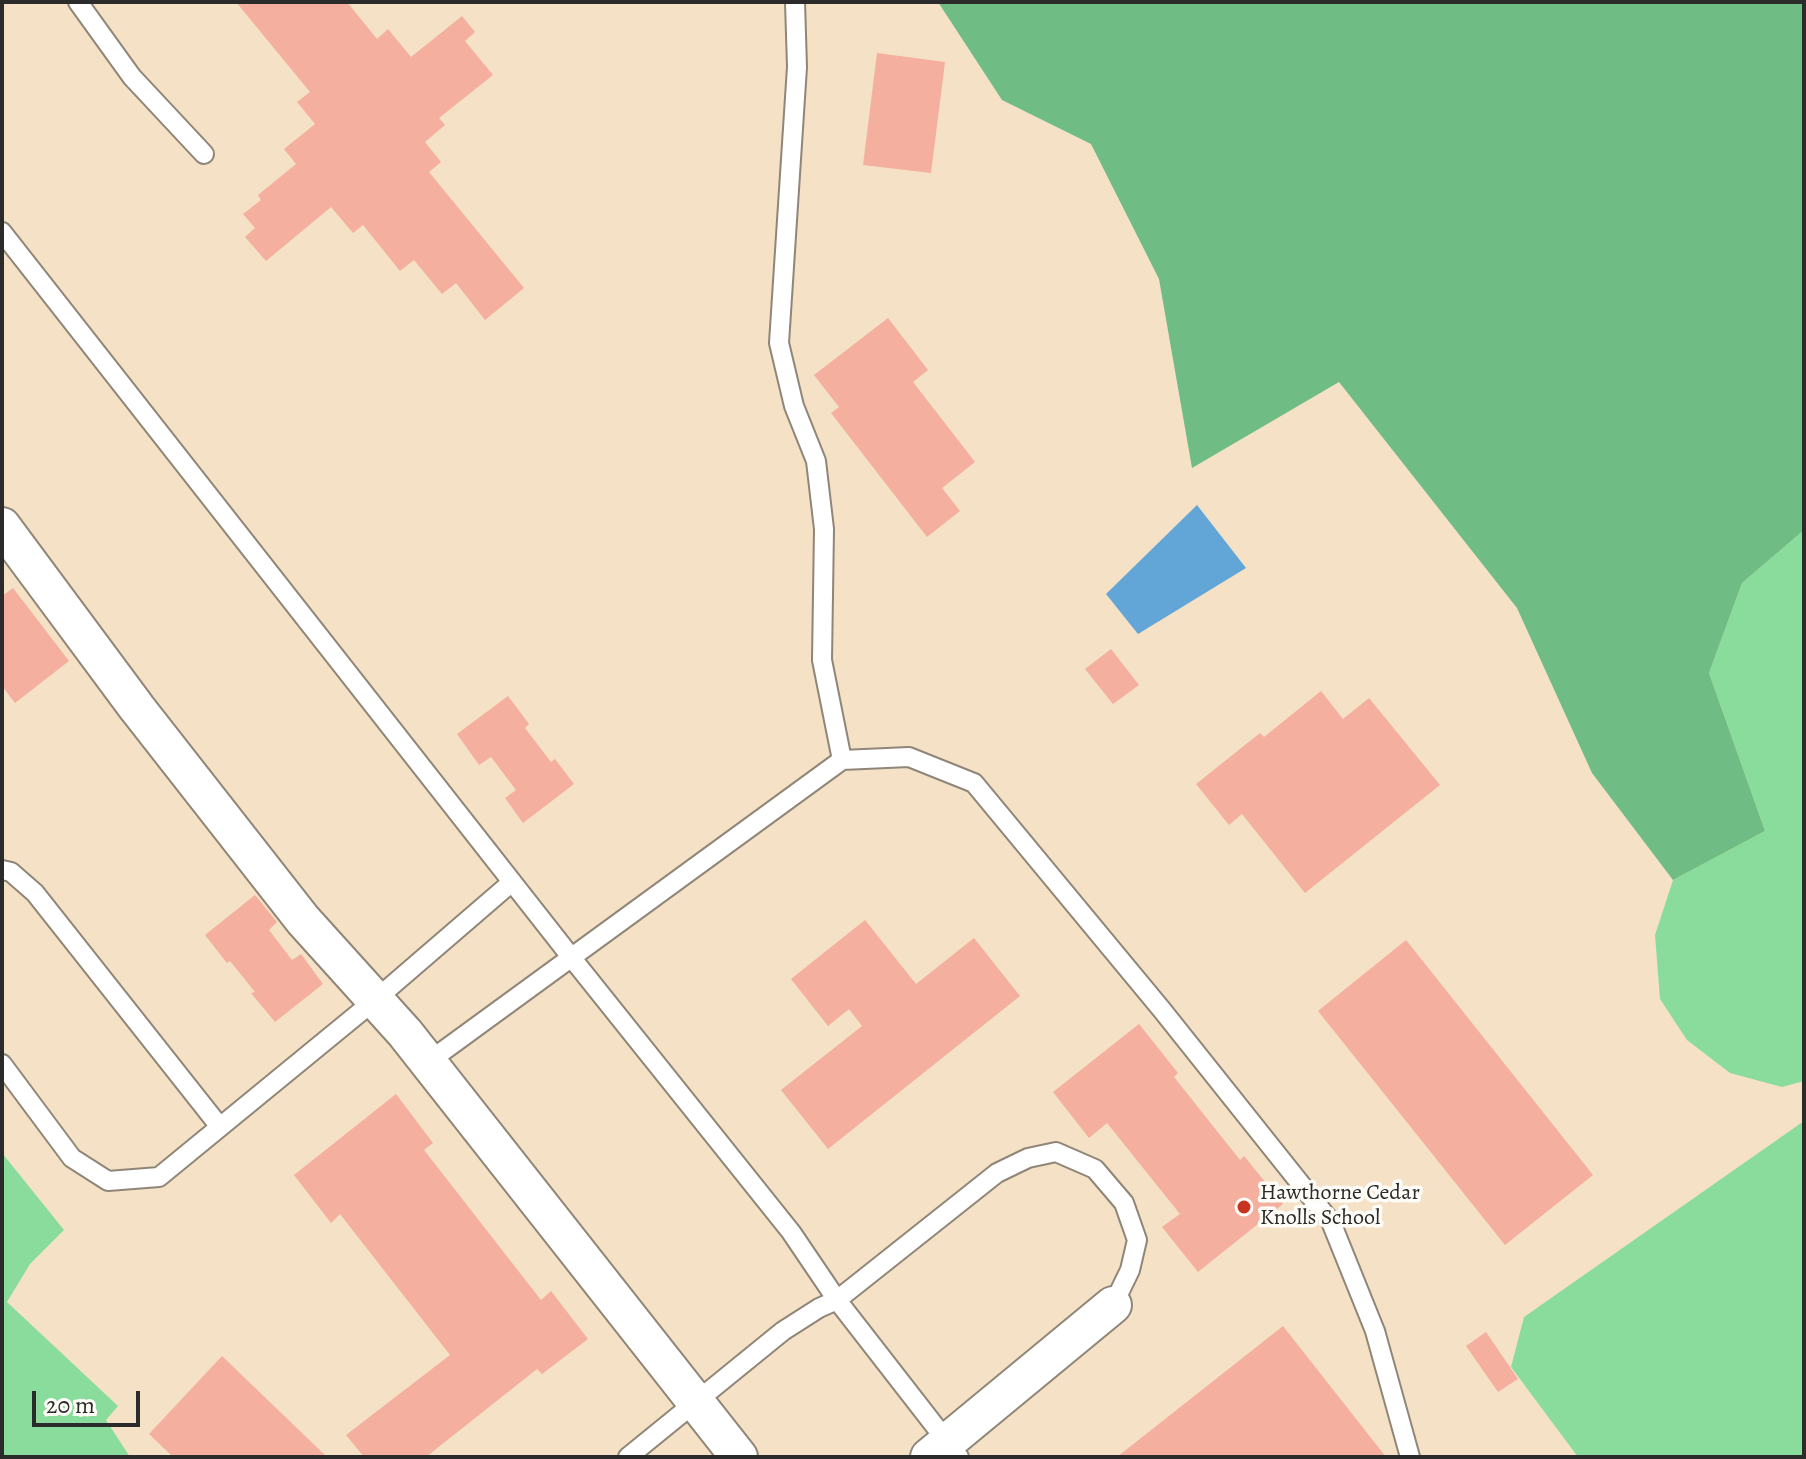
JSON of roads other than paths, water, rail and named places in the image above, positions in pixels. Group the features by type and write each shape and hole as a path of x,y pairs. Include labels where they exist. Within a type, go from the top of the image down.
{"street":[{"path":"2,526 137,708 283,896 428,1062 739,1457"},
{"path":"945,1452 1113,1305"}],"lane":[{"path":"78,2 132,77 204,154"},
{"path":"795,2 797,67 779,343 794,406 816,461 824,529 822,660 842,760"},
{"path":"2,232 791,1232 945,1452"},
{"path":"428,1062 842,760 909,757 974,783 1162,1010 1331,1222 1375,1331 1410,1457"},
{"path":"2,870 11,872 35,893 220,1127"},
{"path":"2,1064 72,1158 108,1181 159,1177 375,1000 512,882"},
{"path":"628,1457 783,1331 837,1300 997,1173 1028,1158 1056,1152 1095,1169 1124,1203 1137,1240 1130,1270 1113,1305"}],"water":[{"path":"1197,505 1246,568 1138,634 1106,594"}],"place":[{"name":"Hawthorne Cedar Knolls School","path":"1244,1207"}]}
